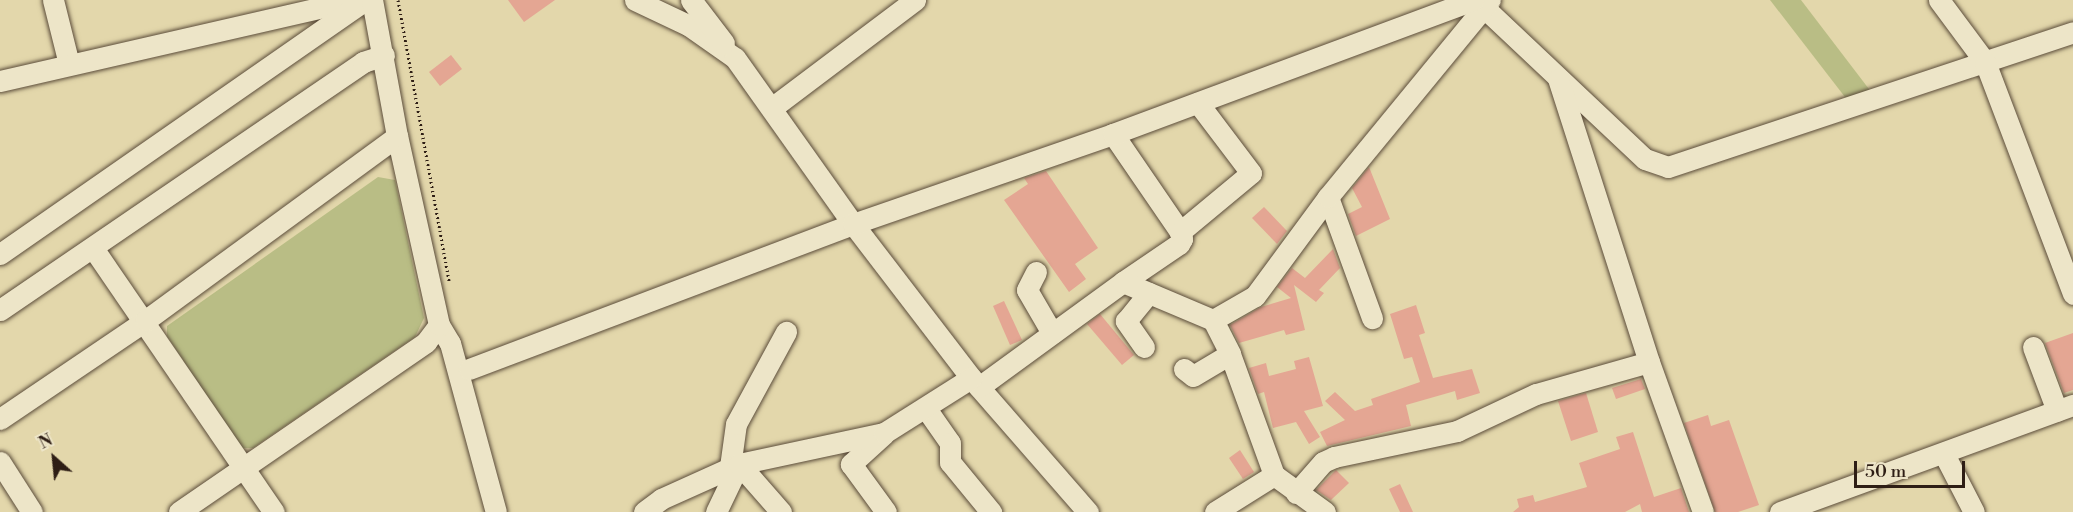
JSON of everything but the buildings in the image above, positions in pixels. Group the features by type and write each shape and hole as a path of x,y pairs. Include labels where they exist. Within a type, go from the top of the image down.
{"street":[{"path":"53,0 69,64"},
{"path":"0,81 355,0"},
{"path":"0,254 366,0"},
{"path":"372,0 397,136 439,325 450,343 496,512"},
{"path":"635,0 688,25 735,58"},
{"path":"692,0 773,107 853,224 975,383 1088,512"},
{"path":"773,107 915,0"},
{"path":"1939,0 1985,62 2073,294"},
{"path":"1481,1 1557,79 1645,159 1668,168 2073,32"},
{"path":"469,369 760,272 853,224 1113,134 1481,1"},
{"path":"1213,320 1255,296 1328,197 1481,1"},
{"path":"0,310 363,63 384,56"},
{"path":"1557,79 1649,362 1703,512"},
{"path":"1180,232 1251,173 1198,103"},
{"path":"644,512 661,499 735,466 884,433 975,383 1052,333 1179,244 1182,239 1180,232 1113,134"},
{"path":"0,419 146,320 397,136"},
{"path":"1328,197 1372,318"},
{"path":"93,248 146,320 274,512"},
{"path":"1036,272 1027,290 1052,333"},
{"path":"1123,282 1213,320 1230,354 1274,475 1325,512"},
{"path":"1144,347 1126,321 1149,293"},
{"path":"179,512 426,342 439,325"},
{"path":"716,512 735,466 736,424 786,332"},
{"path":"1780,512 2065,408 2033,347"},
{"path":"1184,369 1193,376 1230,354"},
{"path":"1296,492 1323,462 1334,457 1456,431 1536,394 1649,362"},
{"path":"927,410 950,442 950,462 991,512"},
{"path":"884,433 851,465 886,512"},
{"path":"1944,454 1974,512"},
{"path":"0,462 32,512"},
{"path":"735,466 781,512"},
{"path":"1215,512 1274,475"}],"path":[{"path":"398,0 450,285"}],"green space":[{"path":"1770,0 1801,0 1872,93 1848,101"},
{"path":"378,177 395,180 424,318 415,337 253,448 241,448 167,336 167,326"}]}
